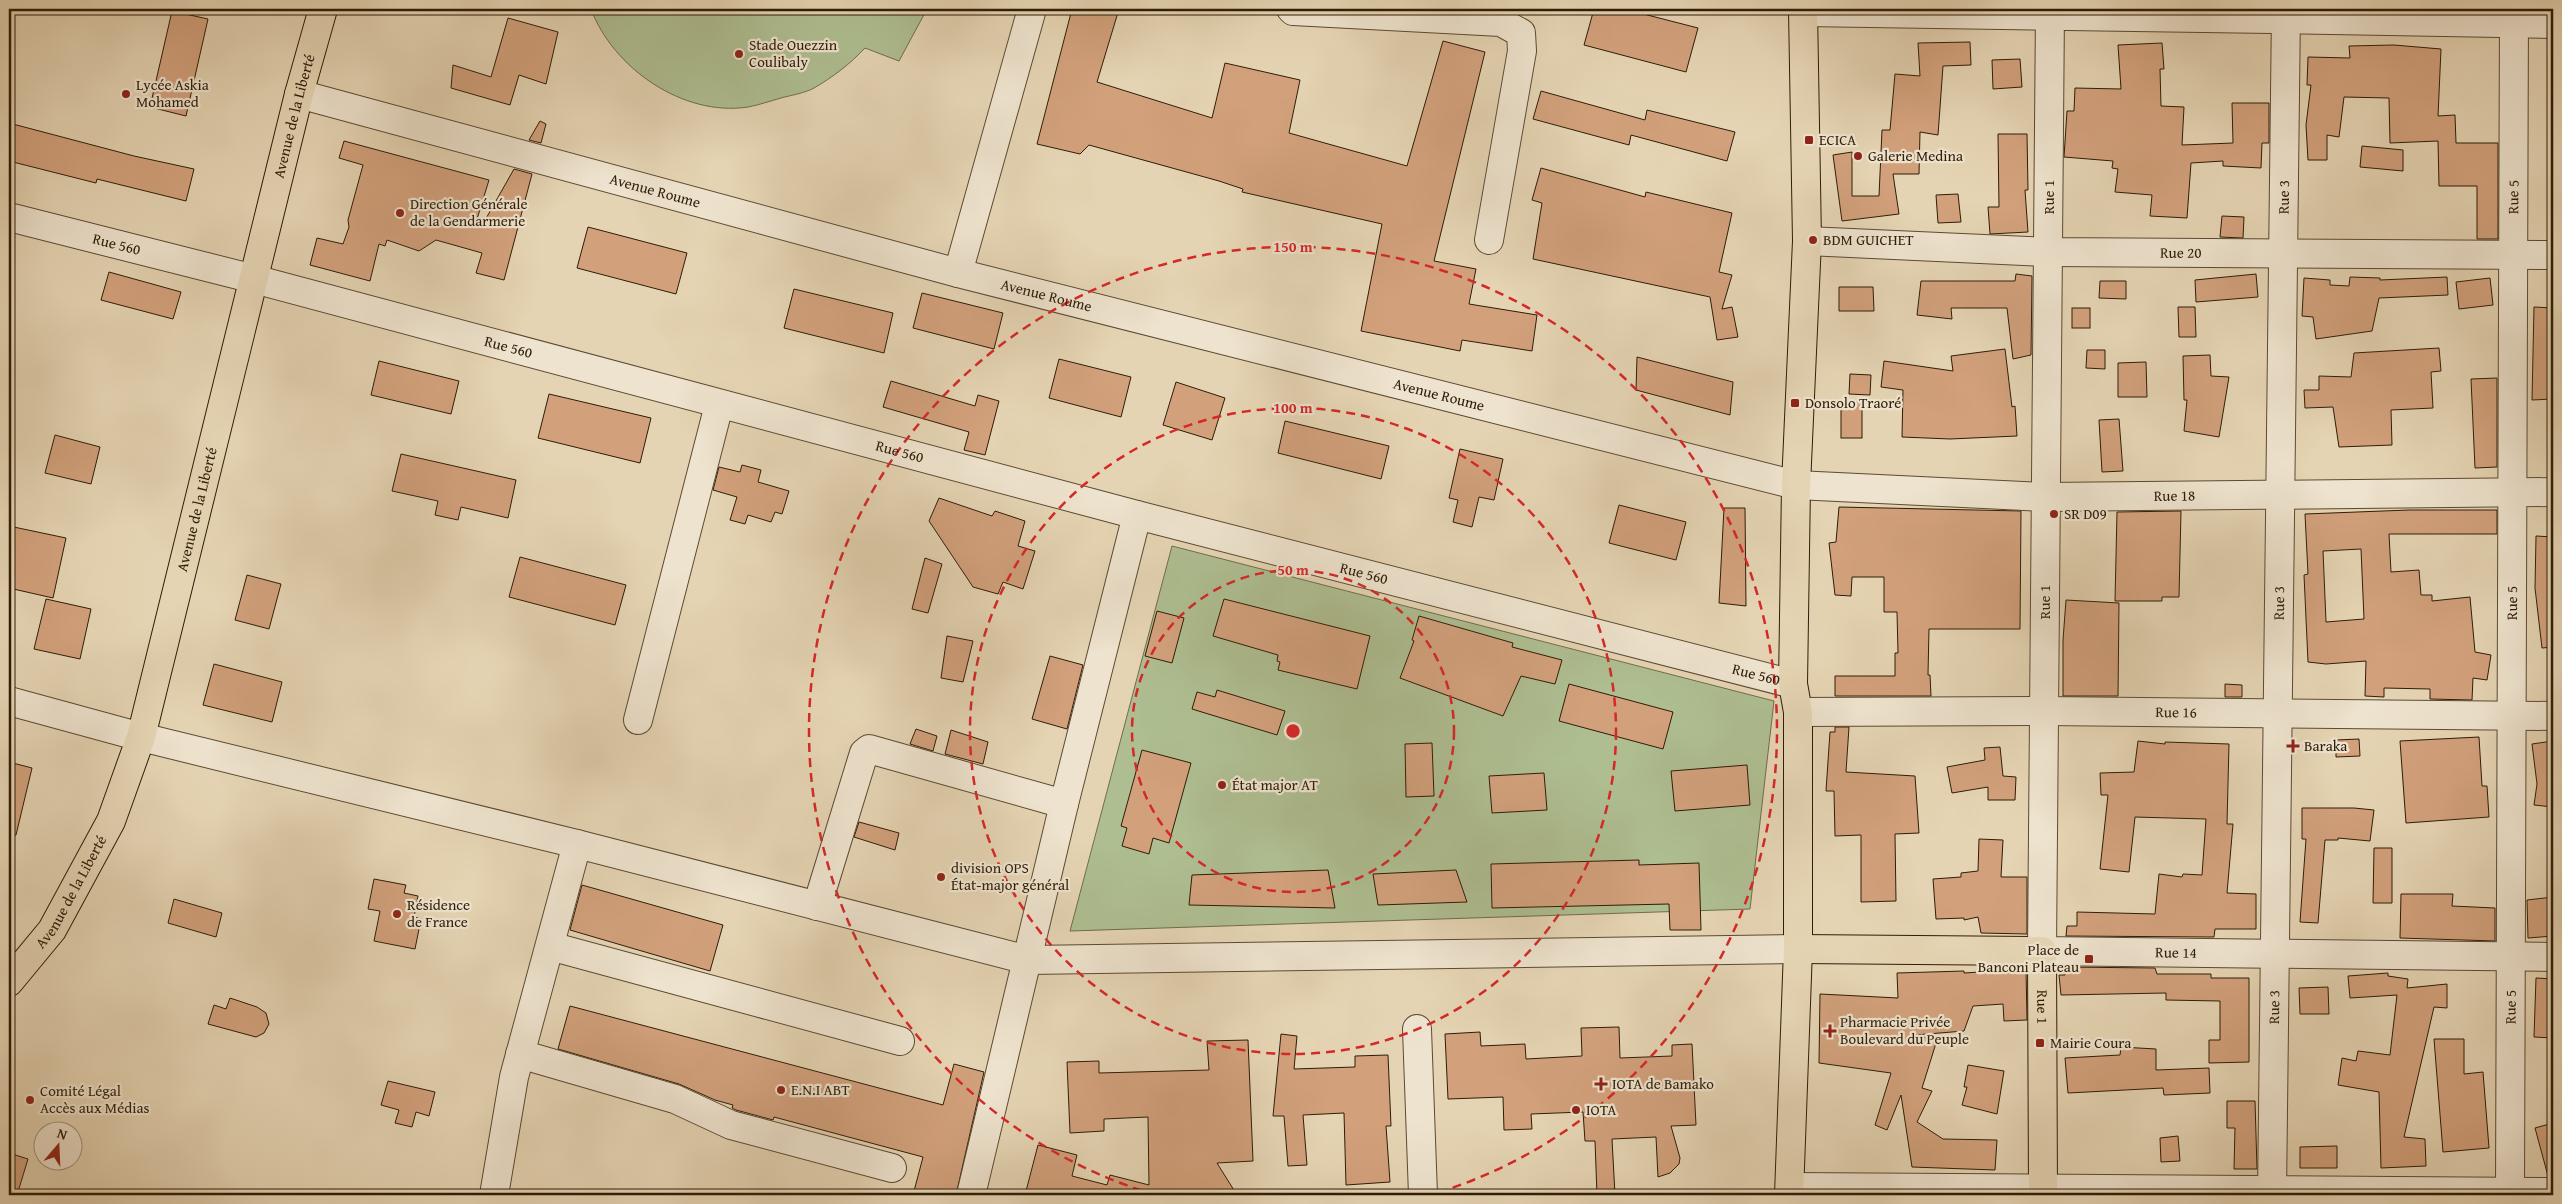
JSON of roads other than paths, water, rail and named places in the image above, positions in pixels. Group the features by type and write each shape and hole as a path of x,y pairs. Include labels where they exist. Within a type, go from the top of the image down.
{"main road":[{"name":"Avenue de la Liberté","path":"9,982 56,922 111,820 140,737 299,94 323,9"},
{"path":"1790,1191 1798,949 1798,712 1793,684 1796,485 1807,240 1803,10"},
{"name":"Rue 14","path":"1798,949 2042,951"},
{"name":"Rue 1","path":"2042,951 2044,1192"}],"street":[{"path":"958,273 1032,9"},
{"path":"1291,9 1293,11 1501,22 1521,33 1522,52 1489,240"},
{"path":"1803,10 2514,16 2553,24"},
{"name":"Rue 1","path":"2042,951 2050,11"},
{"name":"Rue 3","path":"2272,1193 2286,15"},
{"name":"Rue 5","path":"2510,1194 2514,16"},
{"name":"Avenue Roume","path":"299,94 958,273 1796,485"},
{"name":"Rue 560","path":"9,217 254,280 1136,515 1793,684"},
{"name":"Rue 20","path":"1807,240 2048,252 2553,255"},
{"path":"638,720 719,405"},
{"name":"Rue 18","path":"1796,485 2046,497 2553,492"},
{"path":"971,1195 1064,804 1136,515"},
{"path":"9,701 140,737 577,844 1028,960 1798,949"},
{"name":"Rue 16","path":"1798,712 2044,711 2553,716"},
{"path":"817,906 864,754 869,748 1064,804"},
{"path":"494,1195 514,1077 577,844"},
{"path":"550,946 900,1041"},
{"name":"Rue 14","path":"2042,951 2553,957"},
{"path":"1417,1029 1423,1195"},
{"path":"520,1054 675,1099 731,1125 892,1168"},
{"path":"1790,1191 2510,1194 2553,1192"}],"place":[{"name":"Stade Ouezzin Coulibaly","path":"739,54"},
{"name":"Lycée Askia Mohamed","path":"126,94"},
{"name":"ECICA","path":"1809,140"},
{"name":"Galerie Medina","path":"1858,156"},
{"name":"Direction Générale de la Gendarmerie","path":"400,213"},
{"name":"BDM GUICHET","path":"1813,240"},
{"name":"Donsolo Traoré","path":"1795,403"},
{"name":"SR D09","path":"2054,514"},
{"name":"Baraka","path":"2293,746"},
{"name":"État major AT","path":"1222,785"},
{"name":"division OPS État-major général","path":"941,877"},
{"name":"Résidence de France","path":"397,914"},
{"name":"Place de Banconi Plateau","path":"2089,959"},
{"name":"Pharmacie Privée Boulevard du Peuple","path":"1830,1031"},
{"name":"Mairie Coura","path":"2040,1043"},
{"name":"IOTA de Bamako","path":"1601,1084"},
{"name":"E.N.I ABT","path":"781,1090"},
{"name":"Comité Légal Accès aux Médias","path":"30,1100"},
{"name":"IOTA","path":"1576,1110"}]}
